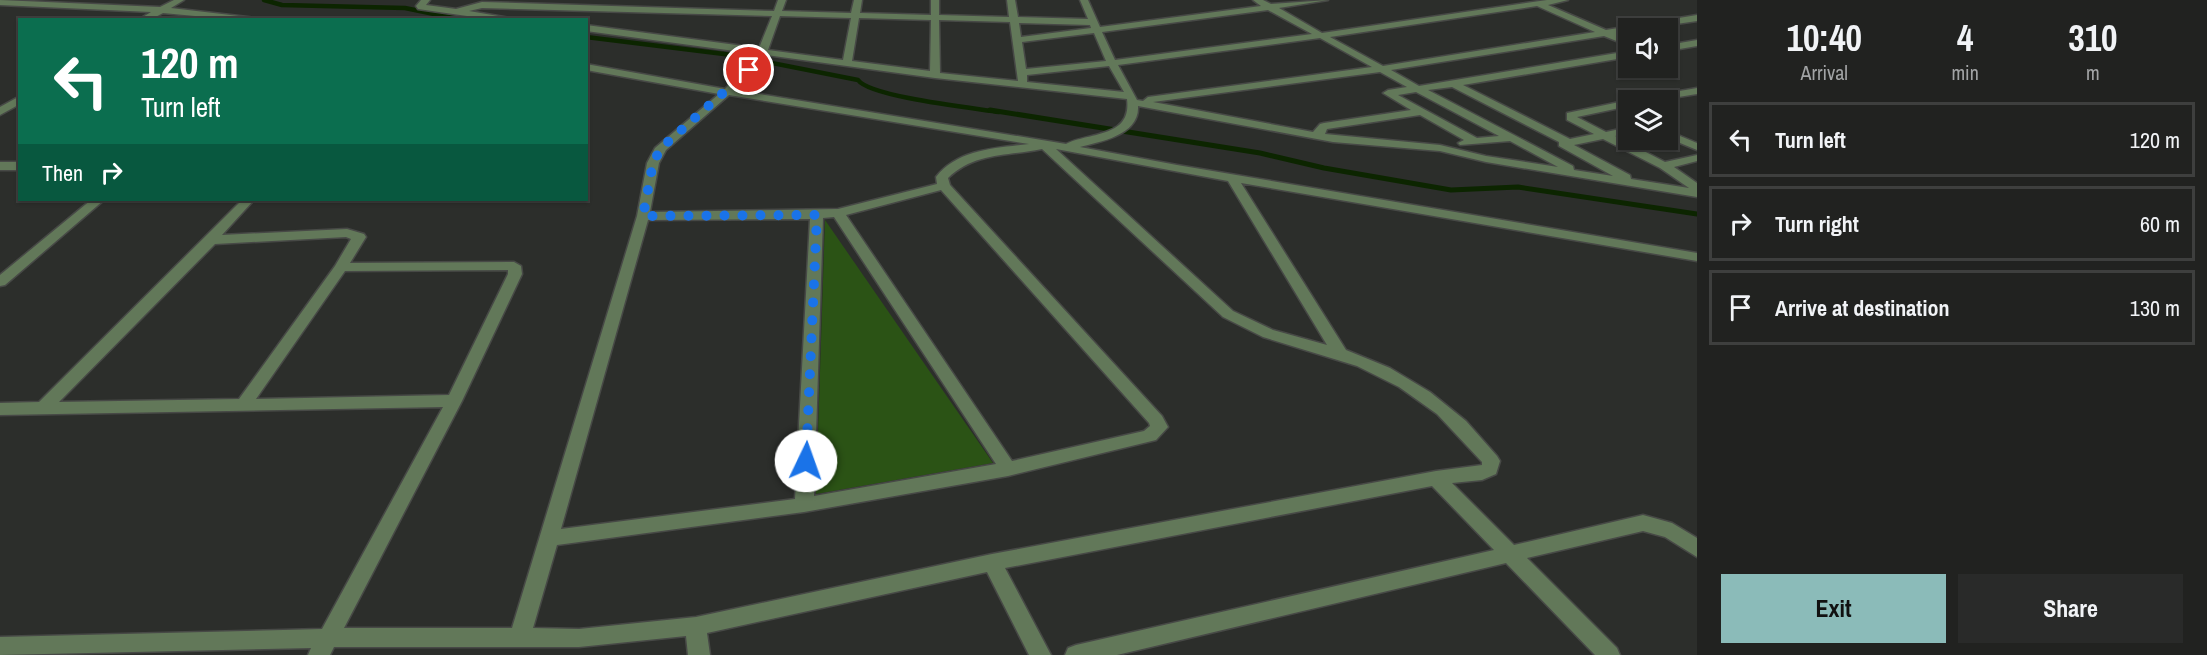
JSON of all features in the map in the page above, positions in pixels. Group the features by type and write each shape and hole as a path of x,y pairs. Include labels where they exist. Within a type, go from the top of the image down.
{"street":[{"path":"146,18 180,0"},
{"path":"426,0 421,7 502,18"},
{"path":"640,9 645,0"},
{"path":"520,637 643,216 653,163 661,148 727,92 762,55 782,0"},
{"path":"847,63 858,0"},
{"path":"935,0 935,75"},
{"path":"1011,0 1024,84"},
{"path":"549,538 804,505 1008,469 1149,436 1158,427 1156,420 944,186 942,177 950,167 965,159 983,154 1102,139 1130,122 1134,114 1132,99 1112,64 1084,0"},
{"path":"1257,0 1416,88 1581,175"},
{"path":"1018,40 1096,26 1324,0"},
{"path":"1528,0 1618,39"},
{"path":"1021,73 1112,64 1323,36 1564,0"},
{"path":"0,2 164,10 249,18"},
{"path":"454,12 476,5 573,4 640,9 658,23 762,55 1024,84 1132,99 1319,136 1440,148 1486,159 1697,193"},
{"path":"159,18 164,10"},
{"path":"588,27 777,14 1015,21 1096,26"},
{"path":"1132,99 1382,69 1697,18"},
{"path":"1678,46 1697,43"},
{"path":"1474,141 1389,93 1618,56"},
{"path":"588,67 1697,257"},
{"path":"1453,84 1566,143 1636,183"},
{"path":"1678,94 1697,91"},
{"path":"0,112 18,100"},
{"path":"1618,105 1571,115 1576,121 1664,166 1697,188"},
{"path":"1608,107 1618,112"},
{"path":"1319,136 1318,130 1324,126 1421,112"},
{"path":"0,125 18,113"},
{"path":"1530,148 1618,132"},
{"path":"1440,148 1474,141 1511,138"},
{"path":"1678,138 1697,147"},
{"path":"0,647 323,646 520,637 579,638 696,626 992,562 1436,478 1482,473 1490,469 1491,461 1481,448 1433,400 1416,388 1370,364 1261,332 1228,314 1049,145"},
{"path":"1664,166 1697,158"},
{"path":"0,166 18,166"},
{"path":"1231,177 1340,354"},
{"path":"643,216 838,213 944,186"},
{"path":"0,282 97,201"},
{"path":"43,408 247,201"},
{"path":"838,213 1008,469"},
{"path":"804,505 817,215"},
{"path":"211,240 354,234 359,237 341,267 244,404"},
{"path":"323,646 454,400 515,274 514,266 341,267"},
{"path":"0,409 454,400"},
{"path":"1436,478 1609,655"},
{"path":"1076,655 1508,552 1643,523 1672,530 1697,549"},
{"path":"992,562 1040,655"},
{"path":"696,626 699,655"}],"green space":[{"path":"825,220 993,463 816,494"}],"waterway":[{"path":"264,0 282,5 405,8 453,18"},
{"path":"588,37 732,55 858,80 866,86 901,97 999,112"},
{"path":"990,110 1260,153 1324,168 1451,190 1518,187 1697,214"}],"route":[{"path":"749,70 727,92 661,148 653,163 643,216 817,215 806,461"}]}
